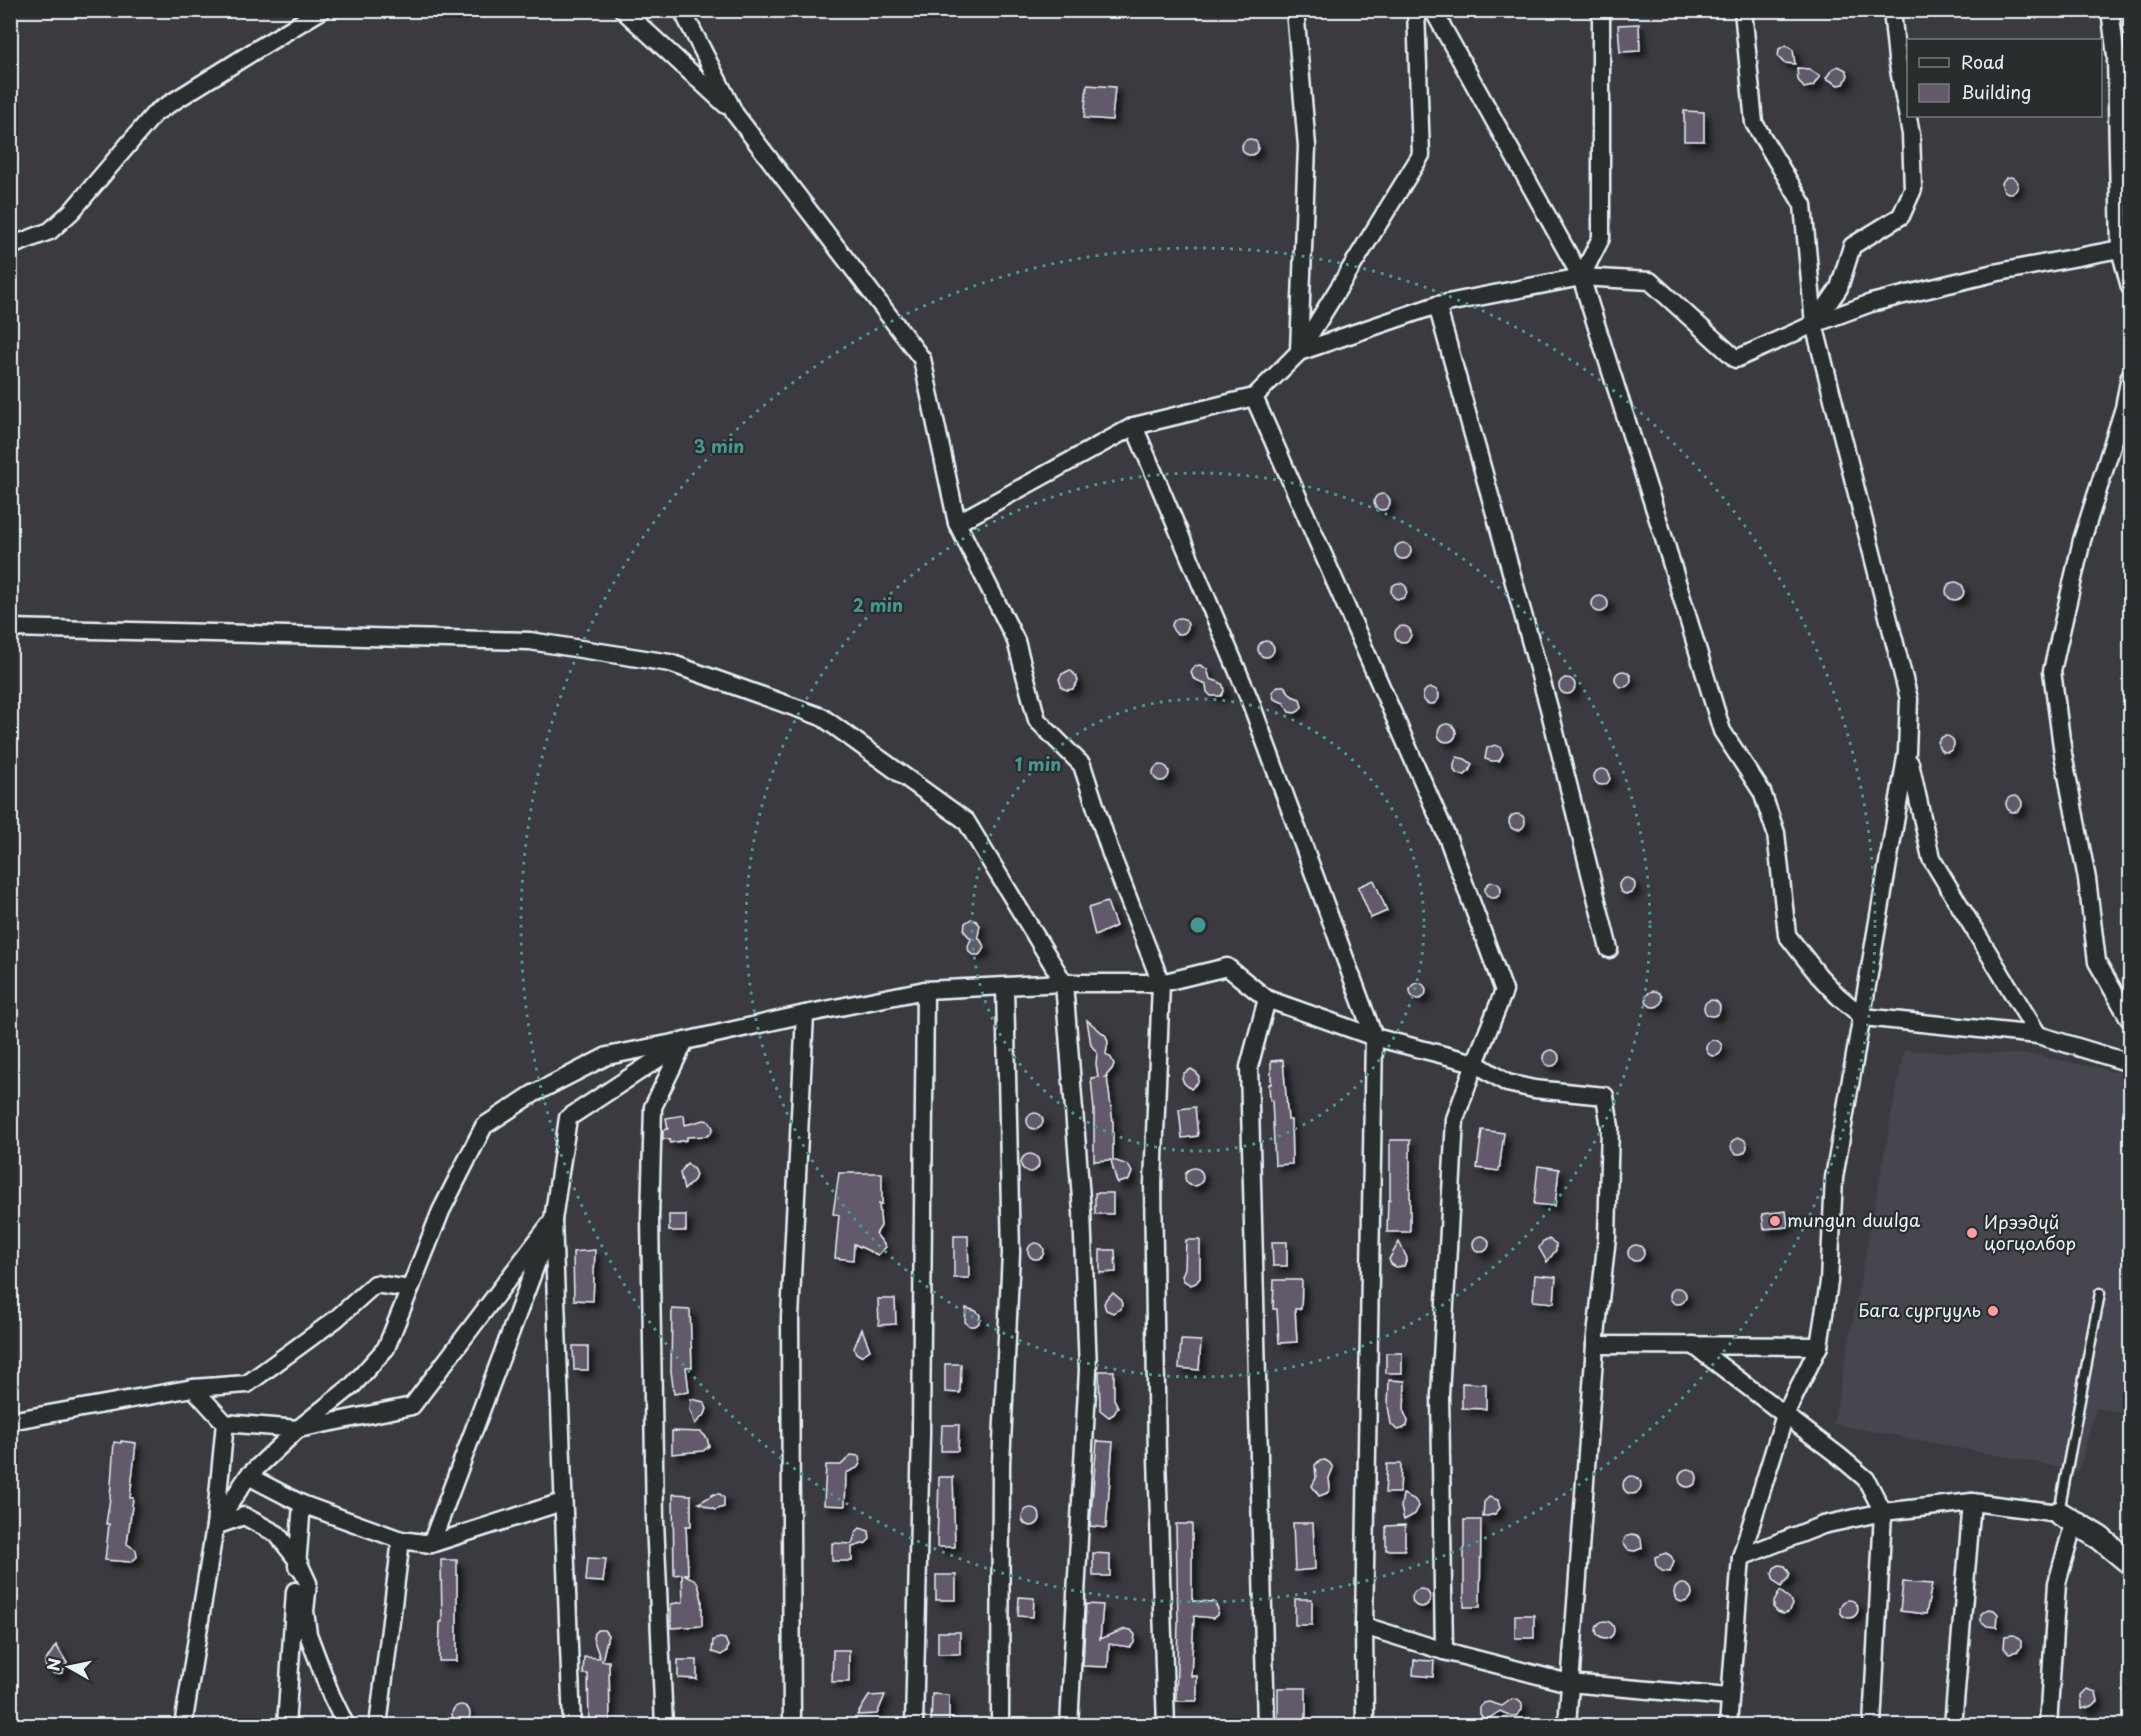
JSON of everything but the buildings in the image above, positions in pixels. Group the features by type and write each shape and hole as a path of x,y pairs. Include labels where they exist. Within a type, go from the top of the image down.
{"street":[{"path":"10,244 16,244 50,231 72,211 155,113 322,10"},
{"path":"623,10 735,114 922,359 957,524 1016,641 1037,720 1082,765 1111,854 1161,983 1153,1184 1157,1447 1166,1725"},
{"path":"682,10 735,114"},
{"path":"1295,10 1307,146 1299,352"},
{"path":"957,524 1134,426 1254,397 1299,352 1421,154 1416,10"},
{"path":"1433,10 1581,277 1722,731 1762,792 1776,833 1787,935 1819,976 1863,1017 2038,1035 2130,1063"},
{"path":"1581,277 1601,238 1601,10"},
{"path":"1728,1725 1741,1557 1785,1415 1819,1346 1829,1282 1834,1178 1907,752 1909,699 1814,324 1803,205 1754,123 1743,10"},
{"path":"1892,10 1898,68 1907,114"},
{"path":"2110,10 2116,56 2125,248 2130,287"},
{"path":"1814,324 1839,288 1852,246 1901,216 1913,189 1911,134 1908,117"},
{"path":"1299,352 1437,305 1581,277 1650,281 1736,359 1814,324 1870,303 1994,273 2125,248"},
{"path":"1437,305 1549,708 1609,949"},
{"path":"2130,376 2124,408 2082,540 2052,671 2063,754 2087,879 2097,962 2130,1018"},
{"path":"1254,397 1448,840 1504,991 1455,1119 1440,1395 1444,1651"},
{"path":"1134,426 1249,698 1374,1037 1364,1626 1365,1725"},
{"path":"10,628 530,641 670,663 822,717 966,821 1064,983 1082,1211 1088,1370 1069,1725"},
{"path":"1907,752 1931,858 2038,1035"},
{"path":"215,1526 248,1476 298,1429 353,1385 386,1348 441,1211 484,1125 533,1094 607,1056 925,990 1064,983 1161,983 1227,967 1267,999 1374,1037 1475,1063 1508,1083 1534,1089 1605,1096 1610,1127 1607,1237 1595,1345 1567,1725"},
{"path":"1000,1725 1001,1464 1011,1253 1005,987"},
{"path":"914,1725 921,1434 925,990"},
{"path":"1266,1725 1249,1067 1267,999"},
{"path":"792,1725 790,1317 805,1014"},
{"path":"572,1725 553,1220 568,1118 685,1041"},
{"path":"664,1725 655,1521 651,1196 653,1107 685,1041"},
{"path":"193,1388 225,1423 298,1429 412,1406 553,1220"},
{"path":"430,1544 553,1220"},
{"path":"10,1420 193,1388 248,1384 336,1319 375,1284 410,1289"},
{"path":"1595,1345 1819,1346"},
{"path":"1693,1345 1866,1479 1883,1512 1872,1725"},
{"path":"183,1725 215,1526 225,1423"},
{"path":"248,1476 302,1504 401,1540 430,1544 562,1502"},
{"path":"1953,1725 1972,1502"},
{"path":"1741,1557 1824,1525 1883,1512 1972,1502 2066,1517 2100,1538 2130,1563"},
{"path":"286,1725 302,1504"},
{"path":"215,1526 244,1516 277,1534 298,1561 308,1583 305,1611 308,1634 331,1695 346,1725"},
{"path":"2048,1725 2057,1583 2066,1517"},
{"path":"378,1725 401,1540"},
{"path":"1364,1626 1444,1651 1569,1683 1730,1697"},
{"path":"190,1682 195,1725"}],"lane":[{"path":"2066,1517 2100,1293"}],"shaded area":[{"name":"Бага сургууль","path":"1904,1050 2036,1055 2130,1075 2130,1399 2128,1414 2096,1408 2079,1471 1833,1424"}],"place":[{"name":"mungun duulga","path":"1775,1221"},
{"name":"Ирээдүй цогцолбор","path":"1972,1233"},
{"name":"Бага сургууль","path":"1993,1311"}]}
